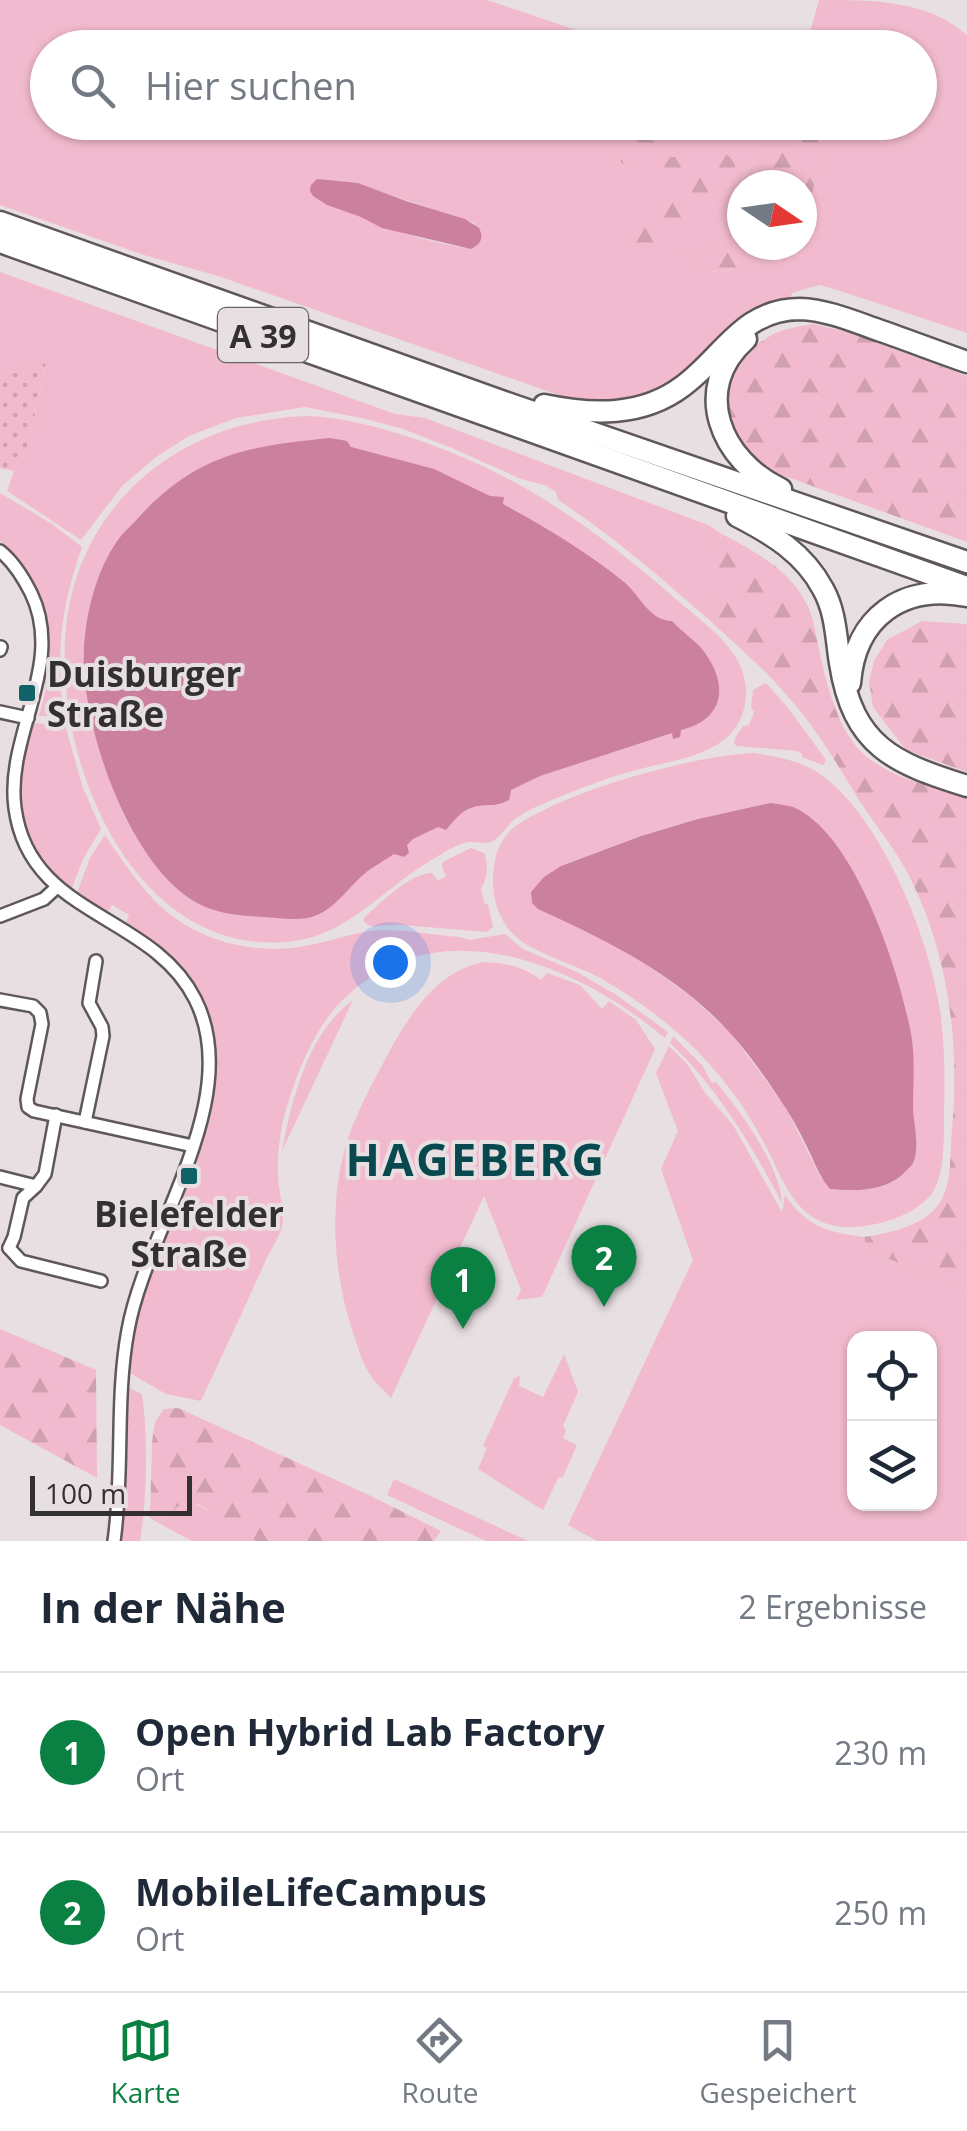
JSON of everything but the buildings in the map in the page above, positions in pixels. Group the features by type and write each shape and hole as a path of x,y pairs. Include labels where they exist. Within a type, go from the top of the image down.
{"highway":[{"name":"A 39","path":"0,222 967,562"},
{"name":"A 39","path":"0,242 967,587"},
{"path":"469,389 571,410 633,410 685,385 748,325 778,312 798,309 844,318 967,362"},
{"path":"818,312 776,321 742,343 732,353 720,379 717,409 726,441 751,471 841,518"},
{"path":"663,478 774,536 799,555 824,590 832,609 848,700 870,739 913,768 967,786"},
{"path":"848,700 851,664 860,640 884,610 916,595 944,592 967,596"}],"street":[{"path":"0,551 23,576 41,628 42,658 18,755 15,808 20,830 32,856 57,888 166,960 194,995 209,1043 202,1116 147,1261 128,1326 120,1390 114,1541"},
{"path":"0,712 28,718"},
{"path":"0,916 44,899 57,888"},
{"path":"85,1122 103,1036 89,1004 96,961"},
{"path":"0,1000 33,1006 42,1018 28,1107 193,1146"},
{"path":"56,1116 44,1174 23,1198 14,1237 4,1246 22,1261 100,1281"},
{"path":"0,1177 36,1186"}],"green space":[{"path":"0,0 487,0 576,30 30,30 30,140 791,140 795,150 762,149 748,170 727,170 727,241 686,255 711,272 749,267 760,260 817,260 817,175 825,171 834,140 937,140 937,30 811,30 819,0 898,4 935,15 967,35 967,333 819,285 792,293 790,299 745,317 664,387 626,401 599,402 573,400 218,276 0,205","holes":["370,188 474,223 471,249 403,233 313,196"]},
{"path":"619,140 663,140 670,157 687,157 717,148 737,162 734,170 727,170 727,186 711,225 667,234 660,249 629,253 620,241 666,190 621,162"},
{"path":"790,140 834,140 825,171 817,176 817,170 748,170 762,149 794,150"},
{"path":"727,241 727,260 760,260 749,267 711,272 685,255"},
{"path":"0,272 395,414 425,418 708,525 722,534 714,552 714,587 708,619 617,542 558,500 556,492 545,485 521,479 403,429 305,407 236,418 189,436 123,485 81,540 7,491 25,456 46,365 15,373 0,368"},
{"path":"813,324 851,333 967,376 967,542 768,470 743,447 728,411 728,395 738,366 748,353 776,333"},
{"path":"32,360 46,364 25,457 14,471 0,468 0,368 15,373"},
{"path":"305,416 374,427 453,453 523,487 586,527 701,620 733,653 745,680 746,695 734,729 708,750 613,777 536,807 514,820 491,842 467,842 453,848 362,911 313,937 294,941 234,938 182,915 139,876 106,825 82,766 68,705 65,644 73,589 87,551 106,518 160,464 228,430 266,420"},
{"path":"0,493 82,547 62,630 63,716 39,716 47,685 43,683 45,623 27,572 0,541"},
{"path":"722,534 758,554 798,589 812,617 834,706 857,747 890,772 967,797 967,1289 868,1251 864,1237 919,1221 937,1207 946,1189 954,1096 948,996 932,931 895,852 827,748 781,688 708,619 714,587 714,552"},
{"path":"922,621 967,624 967,772 906,750 873,707 869,682 874,661 887,640"},
{"path":"766,683 824,757 823,765 797,751 734,744 754,712 753,690"},
{"path":"33,723 65,725 83,788 101,829 72,888 38,852 23,813 23,771"},
{"path":"754,753 791,760 812,769 836,787 879,842 925,946 940,1010 944,1062 941,1169 930,1196 914,1209 885,1222 842,1227 806,1212 787,1188 740,1102 691,1045 612,985 524,943 500,916 493,880 496,856 517,825 567,799 631,777","holes":["770,803 914,1124 916,1146 893,1182 857,1189 821,1178 785,1106 730,1032 688,994 597,936 561,866 641,836"]},
{"path":"105,835 161,907 215,939 278,949 383,930 469,940 505,934 523,949 577,972 615,994 668,1032 665,1038 593,989 510,956 468,951 426,954 385,968 337,1006 299,1071 286,1109 278,1156 282,1226 201,1401 166,1394 128,1372 153,1263 198,1162 194,1160 210,1107 215,1049 202,1000 172,958 126,923 129,915 112,905 107,913 77,893 90,858"},
{"path":"471,848 484,853 486,862 481,889 493,927 487,932 370,926 364,922 405,883 432,873 438,881 446,876 443,862"},
{"path":"484,962 514,966 541,980 547,973 580,985 602,1009 609,1001 636,1020 655,1049 542,1297 516,1300 521,1290 484,1196 391,1398 365,1366 341,1289 335,1220 339,1175 352,1127 369,1089 415,1010 453,974"},
{"path":"353,1000 282,1151 297,1089 313,1049 337,1014"},
{"path":"673,1036 702,1065 712,1083 716,1082 747,1123 774,1172 782,1203 732,1118 670,1043"},
{"path":"669,1046 733,1125 782,1212 785,1195 801,1214 819,1226 864,1237 868,1251 967,1289 967,1541 597,1541 568,1525 693,1260 661,1169 678,1131 656,1073"},
{"path":"0,1329 96,1370 97,1478 0,1425"},
{"path":"564,1354 578,1392 563,1426 563,1438 577,1445 543,1510 478,1469 487,1448 483,1446 514,1378 520,1376 519,1386 543,1397"},
{"path":"127,1387 142,1394 144,1410 145,1487 140,1541 122,1541"},
{"path":"178,1408 441,1531 434,1541 256,1541 193,1503 178,1507 160,1524 150,1518 155,1422 164,1409"},
{"path":"394,1479 528,1541 486,1541 387,1495"},
{"path":"191,1502 256,1541 192,1541 160,1524 178,1504"}],"shaded area":[{"path":"317,179 358,183 465,219 479,228 481,240 471,249 382,228 313,196 311,185"},
{"path":"330,438 434,469 490,496 504,497 503,504 595,560 624,582 657,617 672,621 695,642 711,662 719,698 707,717 681,730 680,737 673,739 672,733 540,776 511,790 509,800 465,811 446,830 438,827 413,839 407,845 409,853 404,857 394,854 374,867 324,912 291,919 221,912 197,903 174,886 152,862 118,800 104,766 87,699 84,655 90,606 116,542 182,479 204,466 249,450"},
{"path":"770,803 793,807 816,822 837,846 872,910 907,1013 913,1048 916,1151 903,1174 878,1187 830,1189 772,1087 710,1013 641,961 532,903 531,892 561,866 641,836"}],"place":[{"name":"Duisburger Straße","path":"27,693"},
{"name":"Bielefelder Straße","path":"189,1176"},
{"name":"MobileLifeCampus","path":"604,1307"},
{"name":"Open Hybrid Lab Factory","path":"463,1329"}],"district":[{"name":"HAGEBERG","path":"476,1158"}]}
